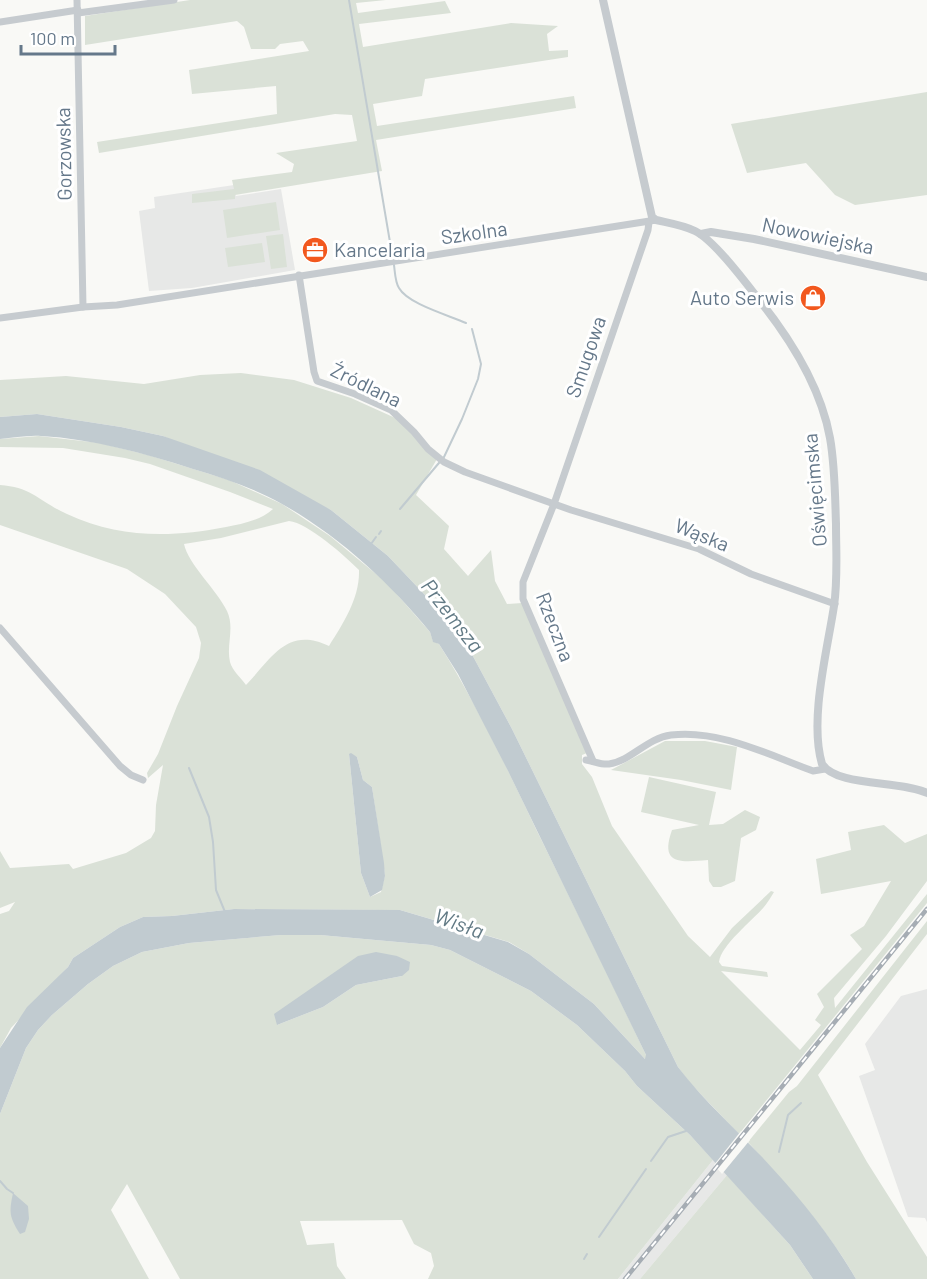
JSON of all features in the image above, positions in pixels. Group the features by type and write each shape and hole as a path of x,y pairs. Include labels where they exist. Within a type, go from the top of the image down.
{"street":[{"name":"Gorzowska","path":"77,0 83,307"},
{"path":"0,22 174,0"},
{"path":"603,0 652,221"},
{"name":"Oświęcimska","path":"652,221 687,227 701,234 736,271 780,326 813,386 830,436 834,475 837,572 835,604 821,675 818,730 820,757 825,770"},
{"name":"Szkolna","path":"0,318 117,305 652,221"},
{"name":"Smugowa","path":"554,504 652,221"},
{"name":"Nowowiejska","path":"701,234 711,232 754,239 927,277"},
{"name":"Źródlana","path":"299,276 317,381 391,410 428,449 442,460 465,472 554,504"},
{"name":"Wąska","path":"554,504 691,546 751,574 835,604"},
{"name":"Rzeczna","path":"554,504 523,582 523,599 589,760 605,764 615,762 654,740 669,735 687,735 719,739 813,771 825,770"},
{"path":"0,627 120,766 131,775 143,780"},
{"path":"825,770 845,778 899,785 927,794"}],"shaded area":[{"path":"190,0 386,0 356,3 358,13 445,1 451,13 359,24 363,47 511,23 558,26 547,34 549,51 568,50 568,57 425,79 422,96 373,104 377,126 574,96 576,108 376,140 382,171 235,195 235,199 192,203 192,194 234,189 232,180 292,172 294,164 276,153 357,141 352,115 335,114 99,153 97,142 277,114 276,86 192,94 189,70 309,51 303,41 280,44 275,49 251,49 244,27 237,21 85,45 85,16"},
{"path":"927,92 927,195 855,205 835,195 806,163 747,173 731,124"},
{"path":"234,185 236,196 281,189 295,270 192,288 149,291 139,211 155,208 154,197"},
{"path":"276,202 280,230 227,238 223,210"},
{"path":"283,234 287,267 271,269 266,236"},
{"path":"262,243 265,262 228,267 225,248"},
{"path":"241,373 294,380 351,398 402,421 437,459 416,495 449,526 444,549 468,576 491,550 495,581 507,604 522,603 587,753 582,755 582,764 592,777 612,826 688,936 710,957 732,928 771,891 774,892 764,907 725,948 719,962 722,966 767,972 768,977 721,971 800,1050 821,1025 815,1020 824,1007 817,994 862,949 850,935 864,926 891,881 821,894 816,859 851,850 848,832 884,825 905,843 927,834 927,881 886,936 834,998 835,1008 927,894 927,903 739,1134 690,1083 678,1067 512,729 460,632 388,556 331,510 163,436 37,414 0,417 0,380 66,376 144,384 200,375"},
{"path":"37,414 163,436 260,470 331,510 388,556 460,632 512,729 678,1067 700,1094 796,1195 828,1236 856,1279 813,1279 790,1245 690,1135 637,1086 625,1071 577,1025 531,991 450,950 431,945 320,935 281,935 189,943 142,952 113,966 88,984 38,1030 26,1048 0,1114 0,1048 27,1007 68,967 73,958 120,927 143,917 234,909 400,910 508,942 529,954 594,1004 645,1059 646,1055 508,771 458,674 439,644 433,642 430,632 398,595 362,561 323,530 282,504 249,488 155,458 99,444 41,436 0,439 0,417"},
{"path":"39,436 100,443 229,480 282,504 330,536 387,583 430,632 433,641 439,644 478,712 619,998 646,1055 646,1060 594,1004 529,954 509,942 400,910 234,909 143,917 120,927 73,958 68,967 11,1028 0,1048 0,914 9,911 15,902 0,908 0,851 10,868 69,864 73,869 126,853 151,838 155,831 156,805 163,765 148,778 147,773 158,754 199,658 201,643 196,627 165,594 127,569 0,525 0,485 28,492 86,522 125,532 145,534 185,533 226,527 256,519 273,509 150,464 63,448 0,447 0,439","holes":["289,521 316,534 359,570 357,591 350,610 329,646 314,641 291,642 273,656 246,685 230,662 230,624 227,611 191,560 184,544 221,538","349,754 357,757 363,780 372,787 385,875 381,892 370,897 361,873"]},
{"path":"665,741 705,741 737,747 731,790 611,770"},
{"path":"349,754 357,757 363,780 372,787 384,863 385,876 382,890 370,897 361,873"},
{"path":"649,777 716,792 709,825 723,824 745,810 760,817 756,830 741,838 735,881 721,887 713,887 709,881 708,860 682,861 671,856 668,850 672,830 699,825 641,812"},
{"path":"927,921 927,934 818,1075 867,1162 927,1257 927,1279 856,1279 819,1225 748,1142 789,1092 797,1086"},
{"path":"281,935 320,935 431,945 450,950 531,991 577,1025 713,1160 618,1279 428,1279 434,1266 431,1253 414,1244 402,1220 300,1221 307,1245 334,1243 337,1266 346,1279 180,1279 127,1184 111,1210 149,1279 0,1279 0,1114 26,1048 52,1015 113,966 142,952 189,943","holes":["397,956 402,976 356,985 323,1007 277,1025"]},
{"path":"376,952 397,956 410,962 409,970 402,976 356,985 323,1007 277,1025 274,1014 358,956"},
{"path":"927,989 927,1222 925,1218 908,1217 859,1076 875,1070 865,1044 901,996"},
{"path":"713,1160 727,1175 640,1279 618,1279"},
{"path":"727,1175 790,1245 813,1279 640,1279"},
{"path":"13,1193 28,1206 29,1219 25,1232 20,1234 11,1214"}],"pier":[{"path":"741,1131 750,1140 722,1174 714,1165"}],"waterway":[{"path":"349,0 392,254"},
{"path":"394,265 397,283 404,294 419,304 466,323"},
{"path":"400,509 444,457 462,419 478,379 481,364 472,329"},
{"path":"371,544 376,537"},
{"path":"189,768 209,817 216,890 225,912"},
{"path":"779,1152 788,1115 801,1103"},
{"path":"651,1161 668,1137 686,1131"},
{"path":"599,1237 646,1169"},
{"path":"0,1181 13,1193"},
{"path":"584,1259 587,1254"}],"railway":[{"path":"625,1279 927,909"}],"place":[{"name":"Kancelaria","path":"315,250"},
{"name":"Auto Serwis","path":"813,298"}],"water label":[{"name":"Przemsza","path":"452,616"},
{"name":"Wisła","path":"459,924"}]}
